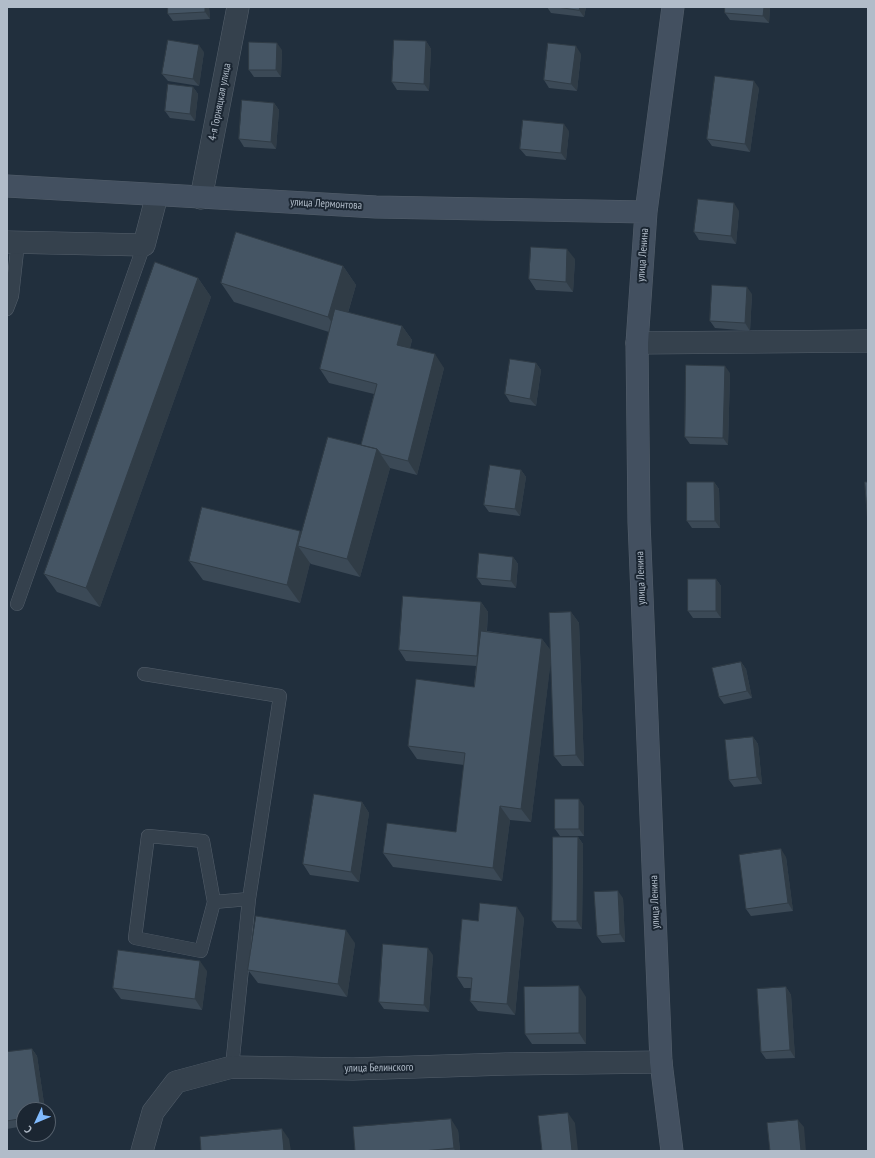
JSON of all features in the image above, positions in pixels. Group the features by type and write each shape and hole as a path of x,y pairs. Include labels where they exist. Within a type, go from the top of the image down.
{"main road":[{"name":"улица Ленина","path":"672,1151 661,1062 639,522 637,343 646,212 673,7"},
{"name":"улица Лермонтова","path":"7,186 376,207 646,212"}],"street":[{"name":"4-я Горняцкая улица","path":"202,198 238,7"},
{"path":"12,242 144,245 157,195"},
{"path":"637,343 868,341"},
{"name":"улица Белинского","path":"142,1151 153,1112 176,1082 232,1067 354,1069 506,1064 661,1062"}],"lane":[{"path":"7,310 12,296 12,242"},
{"path":"17,604 144,245"},
{"path":"144,674 280,696 249,899 232,1067"},
{"path":"148,836 203,841 214,902 202,951 135,938 148,836"},
{"path":"214,902 249,899"}],"building":[{"path":"168,7 205,7 205,12 168,14"},
{"path":"557,7 580,7 579,10"},
{"path":"725,7 764,7 763,16 725,13"},
{"path":"168,40 199,45 193,79 162,74"},
{"path":"394,40 426,41 424,84 392,82"},
{"path":"249,42 277,43 276,70 249,70"},
{"path":"548,43 576,46 571,84 544,80"},
{"path":"715,76 754,81 745,144 707,139"},
{"path":"168,84 193,87 190,114 165,111"},
{"path":"242,100 274,103 271,142 239,139"},
{"path":"523,120 564,124 561,153 520,149"},
{"path":"698,199 734,203 731,236 694,232"},
{"path":"236,232 343,266 328,317 221,283"},
{"path":"531,247 567,249 566,282 529,279"},
{"path":"155,262 198,278 86,588 44,574"},
{"path":"712,285 747,287 745,323 710,321"},
{"path":"335,309 402,326 397,345 435,354 408,461 381,454 377,449 361,445 377,384 320,369"},
{"path":"510,359 536,363 530,399 505,394"},
{"path":"686,365 725,366 723,438 685,437"},
{"path":"328,437 377,449 347,559 298,546"},
{"path":"490,465 521,470 515,509 484,505"},
{"path":"687,482 714,482 715,521 687,521"},
{"path":"865,482 868,482 868,524"},
{"path":"202,507 300,531 287,585 189,561"},
{"path":"479,553 513,557 511,581 477,578"},
{"path":"688,579 716,579 716,611 688,611"},
{"path":"403,596 481,602 477,656 399,650"},
{"path":"571,612 576,755 554,756 549,613"},
{"path":"481,631 542,639 521,809 500,806 493,868 383,853 387,823 456,832 465,753 408,746 416,679 474,687"},
{"path":"741,662 747,691 719,697 712,668"},
{"path":"753,737 757,777 729,780 725,740"},
{"path":"314,794 362,802 351,872 303,864"},
{"path":"555,799 579,799 579,829 555,829"},
{"path":"553,837 578,837 577,921 552,921"},
{"path":"781,849 788,903 746,909 739,855"},
{"path":"618,891 620,934 597,936 594,892"},
{"path":"480,903 517,907 507,1004 470,1001 472,978 457,977 462,919 478,921"},
{"path":"256,916 346,930 338,984 248,970"},
{"path":"383,944 428,948 424,1005 379,1002"},
{"path":"118,950 200,961 195,999 113,988"},
{"path":"579,986 579,1033 525,1034 524,987"},
{"path":"786,987 790,1050 761,1052 757,989"},
{"path":"32,1049 40,1102 16,1102 16,1119 7,1121 7,1052"},
{"path":"568,1113 572,1151 542,1151 538,1116"},
{"path":"451,1119 454,1148 423,1151 355,1151 353,1127"},
{"path":"798,1120 801,1151 770,1151 767,1123"},
{"path":"282,1129 284,1151 201,1151 200,1137"}]}
